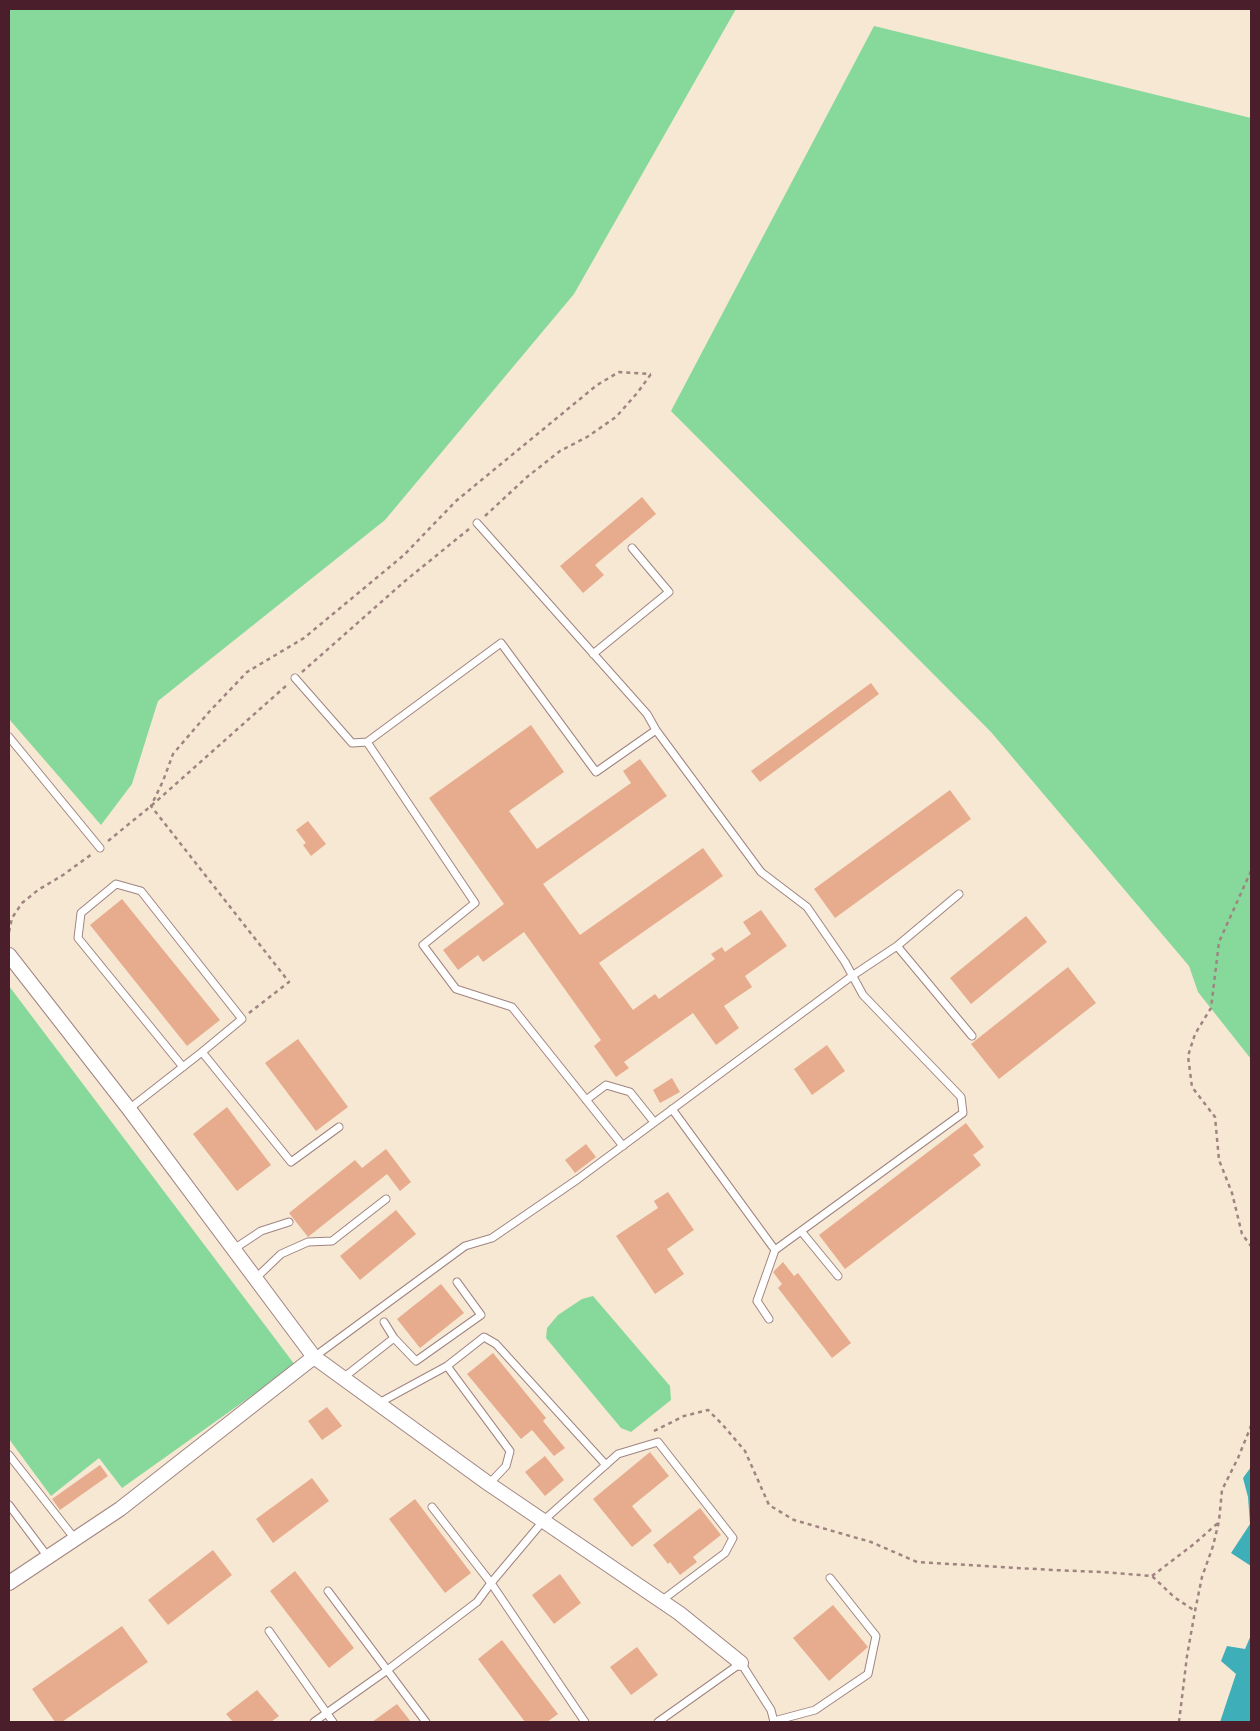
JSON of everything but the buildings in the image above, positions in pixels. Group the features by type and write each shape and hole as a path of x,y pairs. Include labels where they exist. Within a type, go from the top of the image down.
{"street":[{"path":"9,955 128,1109 314,1357 489,1484 661,1600 741,1664"},
{"path":"9,1583 120,1509 314,1357"}],"lane":[{"path":"477,523 647,714 656,730 761,872 806,906 845,962 863,995 961,1097 963,1113 775,1250 757,1301 768,1319"},
{"path":"593,654 669,592 632,548"},
{"path":"295,678 352,742 367,742 501,643 596,772 656,730"},
{"path":"9,737 100,848"},
{"path":"367,742 475,903 423,944 456,989 512,1006 623,1146"},
{"path":"128,1109 183,1067 202,1052 242,1019 141,891 116,884 81,914 78,938 183,1067"},
{"path":"314,1357 465,1246 492,1238 578,1179 852,976 898,946 959,894"},
{"path":"898,946 972,1036"},
{"path":"202,1052 291,1162 339,1127"},
{"path":"586,1100 606,1085 630,1092 654,1122"},
{"path":"672,1109 775,1250"},
{"path":"256,1278 281,1254 308,1242 332,1241 386,1198"},
{"path":"234,1249 261,1231 289,1222"},
{"path":"801,1231 838,1276"},
{"path":"384,1322 394,1338 416,1361 481,1314 456,1282"},
{"path":"379,1403 447,1366 484,1337 496,1344 606,1465"},
{"path":"343,1378 394,1338"},
{"path":"447,1366 510,1451 506,1466 489,1484"},
{"path":"314,1722 386,1671 477,1602 544,1520 618,1454 658,1442 733,1538 725,1553 661,1600"},
{"path":"9,1456 75,1539"},
{"path":"9,1505 48,1556"},
{"path":"432,1507 491,1583 585,1722"},
{"path":"658,1722 741,1664 771,1710 774,1722 815,1710 868,1674 876,1636 830,1578"},
{"path":"328,1591 426,1722"},
{"path":"269,1631 333,1722"}],"path":[{"path":"9,932 12,918 22,903 100,848 150,806 405,581 477,523 527,477 560,451 587,437 616,417 651,374 619,372 598,386 456,501 404,555 304,638 248,672 209,712 174,754 150,806"},
{"path":"150,806 289,982 242,1019"},
{"path":"1251,871 1219,942 1211,1008 1195,1034 1188,1056 1192,1087 1215,1117 1219,1160 1232,1193 1242,1234 1251,1246"},
{"path":"650,1434 684,1416 708,1410 745,1451 769,1505 794,1520 871,1542 918,1562 1152,1576 1174,1597 1195,1611"},
{"path":"1178,1722 1195,1611 1202,1577 1219,1521 1222,1490 1251,1426"},
{"path":"1152,1576 1194,1544 1219,1521"}],"green space":[{"path":"9,9 736,9 574,294 385,520 158,701 132,784 101,825 9,719"},
{"path":"874,26 1251,118 1251,1059 1198,992 1189,966 991,732 671,411"},
{"path":"9,986 295,1365 122,1488 99,1458 51,1496 9,1439"},
{"path":"593,1296 670,1386 671,1400 631,1432 621,1428 546,1338 547,1328 558,1315 582,1299"}],"water":[{"path":"1251,1467 1251,1566 1231,1553 1250,1524 1248,1497 1243,1478"},
{"path":"1251,1635 1251,1722 1220,1722 1236,1674 1221,1661 1227,1646 1245,1649"}]}
